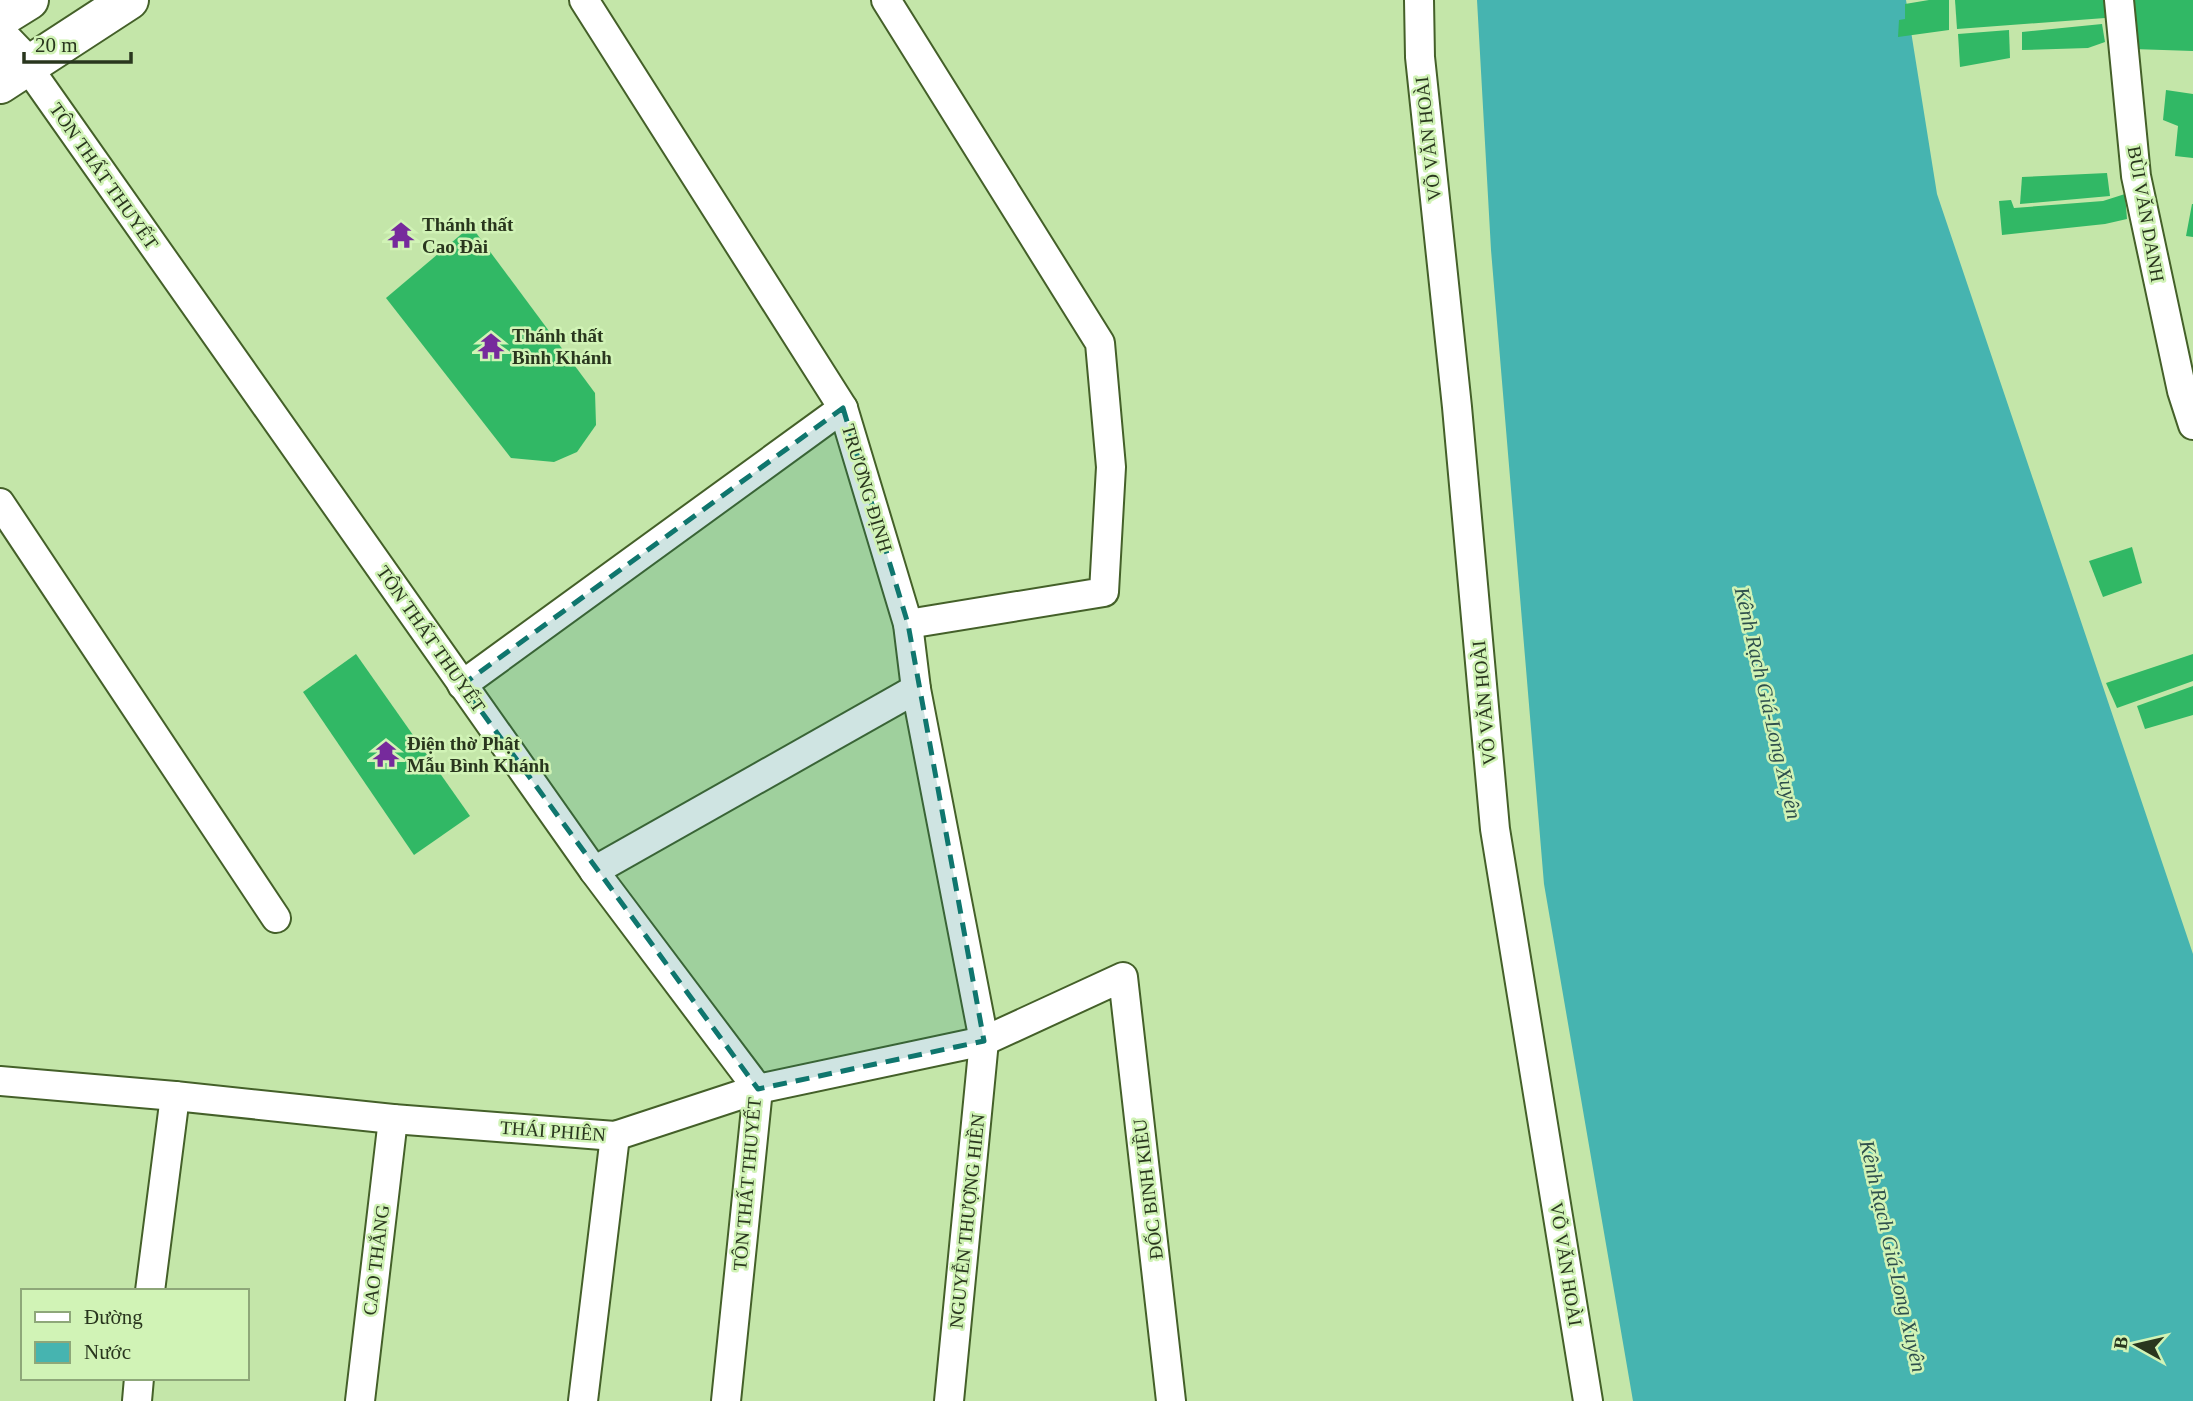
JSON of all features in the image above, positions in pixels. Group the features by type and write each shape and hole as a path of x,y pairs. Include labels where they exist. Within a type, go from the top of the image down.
{"highway":[{"path":"0,18 29,0"},
{"path":"0,38 13,75 129,0"}],"street":[{"name":"TRƯƠNG ĐỊNH","path":"584,0 843,408 908,624 916,689 984,1041"},
{"path":"886,0 1100,343 1111,467 1104,592 908,624"},
{"name":"VÕ VĂN HOÀI","path":"1419,0 1420,57 1457,407 1495,829 1588,1401"},
{"name":"BÙI VĂN DANH","path":"2119,0 2136,176 2182,391 2193,425"},
{"name":"TÔN THẤT THUYẾT","path":"13,75 463,685 594,871 758,1089 726,1401"},
{"path":"463,685 843,408"},
{"path":"0,503 276,918"},
{"path":"594,871 916,689"},
{"name":"THÁI PHIÊN","path":"0,1081 393,1119 615,1136 758,1089 984,1041 1123,977"},
{"name":"ĐỐC BINH KIỀU","path":"1123,977 1171,1401"},
{"name":"NGUYỄN THƯỢNG HIỀN","path":"949,1401 984,1041"},
{"path":"150,1289 174,1096"},
{"name":"CAO THẮNG","path":"360,1401 393,1119"},
{"path":"583,1401 615,1136"},
{"path":"137,1401 139,1380"}],"highlighted area":[{"path":"843,408 908,624 984,1041 758,1089 462,685"}],"water":[{"name":"Kênh Rạch Giá-Long Xuyên","path":"1477,0 1906,0 1937,194 2193,954 2193,1401 1633,1401 1544,884 1491,250"}],"building":[{"path":"1949,0 1949,30 1898,37 1899,20 1905,19 1905,4"},
{"path":"1955,0 2104,0 2105,18 1957,29"},
{"path":"2131,0 2193,0 2193,51 2133,49"},
{"path":"2102,24 2105,42 2088,48 2022,50 2022,32"},
{"path":"2009,30 2010,58 1960,67 1958,34"},
{"path":"2166,90 2193,94 2193,158 2175,156 2178,126 2163,120"},
{"path":"2107,173 2110,196 2020,204 2022,177"},
{"path":"2125,194 2127,219 2105,224 2002,235 1999,201 2011,200 2014,208 2103,201"},
{"path":"2193,204 2193,237 2186,236"},
{"name":"Thánh thất Bình Khánh","path":"471,226 595,393 596,425 577,452 554,462 511,458 386,298"},
{"path":"2132,547 2142,583 2103,597 2089,561"},
{"name":"Điện thờ Phật Mẫu Bình Khánh","path":"356,654 470,816 414,855 303,692"},
{"path":"2193,654 2193,681 2117,708 2106,683"},
{"path":"2193,686 2193,715 2145,729 2137,706"}],"place":[{"name":"Thánh thất Cao Đài","path":"401,235"},
{"name":"Thánh thất Bình Khánh","path":"491,346"},
{"name":"Điện thờ Phật Mẫu Bình Khánh","path":"386,754"}]}
